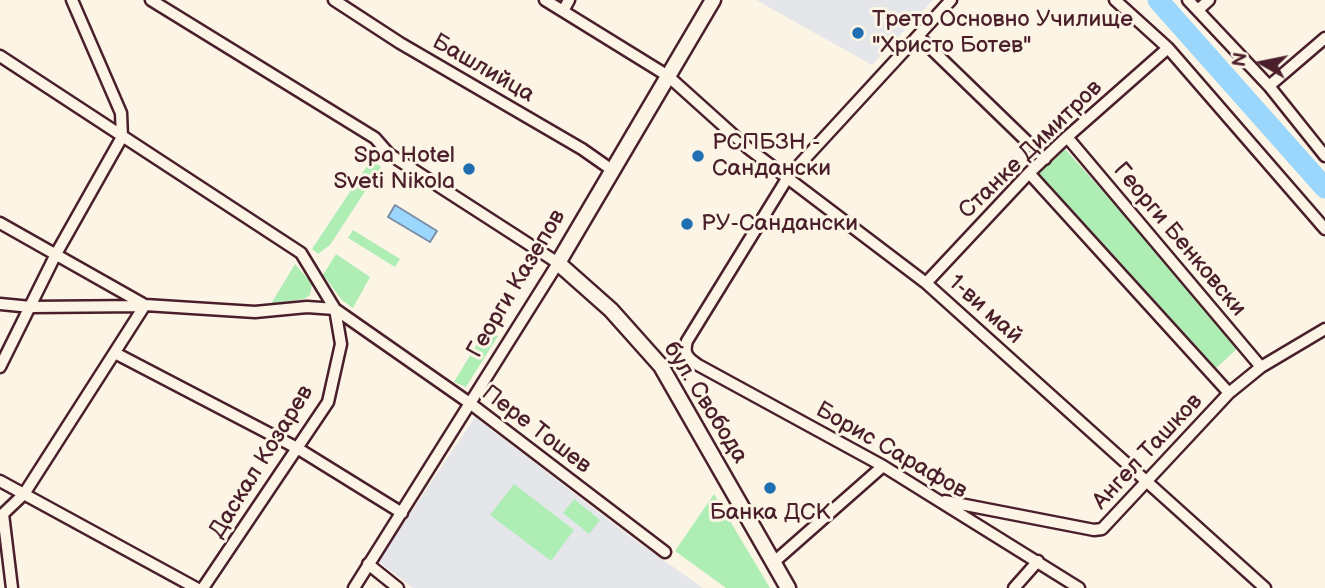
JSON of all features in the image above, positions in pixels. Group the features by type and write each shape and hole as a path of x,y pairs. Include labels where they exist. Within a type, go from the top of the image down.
{"street":[{"path":"0,367 56,254 122,137 121,113 72,0"},
{"path":"151,0 375,138 389,153 558,263"},
{"name":"Башлийца","path":"334,0 400,43 582,149 612,170"},
{"name":"1-ви май","path":"545,0 668,76 748,148 926,283 1265,588"},
{"path":"563,11 569,0"},
{"name":"Георги Казепов","path":"354,588 558,263 713,0"},
{"path":"788,177 951,0"},
{"path":"1115,0 1168,48 1325,229"},
{"path":"1188,0 1269,86 1325,156"},
{"path":"1198,10 1209,0"},
{"path":"918,36 1045,159"},
{"path":"1269,86 1325,38"},
{"name":"Станке Димитров","path":"926,283 1029,173 1168,48"},
{"name":"Пере Тошев","path":"0,56 300,253 335,309 471,404 665,552"},
{"name":"Георги Бенковски","path":"1067,137 1261,367"},
{"path":"1029,173 1229,393"},
{"name":"Борис Сарафов","path":"788,177 687,341 684,350 687,358 883,466 1079,588"},
{"path":"0,223 145,306"},
{"name":"бул. Свобода","path":"558,263 611,310 661,366 788,588"},
{"path":"0,304 30,307 145,306 255,312 307,307 335,309"},
{"path":"12,588 2,514 24,494 145,306"},
{"name":"Даскал Козарев","path":"204,588 328,402 341,344 335,309"},
{"name":"Ангел Ташков","path":"937,499 1094,530 1102,529 1229,393 1261,367 1325,329"},
{"path":"115,353 297,448 402,513"},
{"path":"774,562 883,466"},
{"path":"0,481 196,588"},
{"path":"1014,588 1038,561"},
{"path":"368,564 398,588"}],"shaded area":[{"name":"Трето Основно Училище \"Христо Ботев\"","path":"756,0 933,0 872,65"},
{"path":"475,417 632,538 703,588 413,588 378,561"}],"green space":[{"path":"1065,149 1241,345 1213,371 1036,175"},
{"path":"371,160 381,167 330,245 318,254 312,249"},
{"path":"353,230 400,259 395,267 348,238"},
{"path":"336,254 370,277 353,308 342,300 323,275"},
{"path":"295,264 312,284 310,295 304,299 271,304"},
{"path":"486,329 498,336 466,387 454,382"},
{"path":"514,484 574,530 551,561 490,515"},
{"path":"714,494 770,588 726,588 675,551"},
{"path":"574,499 600,520 589,534 563,513"}],"water":[{"path":"395,205 437,231 430,242 388,217"}],"waterway":[{"path":"1158,0 1325,188"}],"place":[{"name":"Трето Основно Училище \"Христо Ботев\"","path":"858,33"},
{"name":"РСПБЗН - Сандански","path":"698,156"},
{"name":"Spa Hotel Sveti Nikola","path":"469,169"},
{"name":"РУ-Сандански","path":"687,224"},
{"name":"Банка ДСК","path":"770,488"}]}
